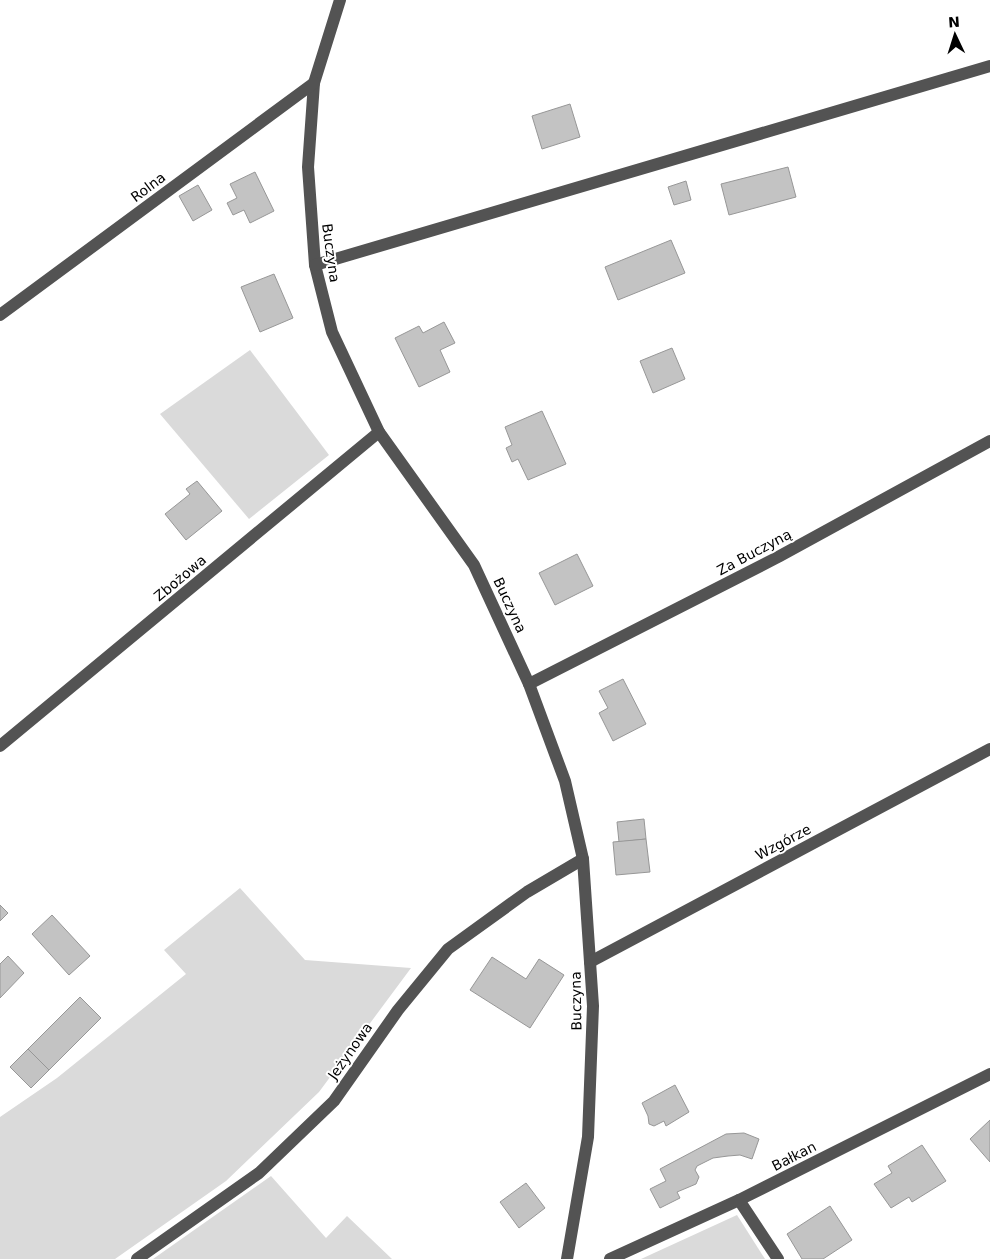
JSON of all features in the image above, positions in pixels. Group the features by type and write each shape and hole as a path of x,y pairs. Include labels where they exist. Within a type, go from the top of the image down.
{"street":[{"name":"Buczyna","path":"340,0 314,83 308,167 315,265 332,332 379,432 474,565 529,684 565,781 583,859 593,1006 588,1137 567,1259"},
{"path":"315,265 990,66"},
{"name":"Rolna","path":"0,315 314,83"},
{"name":"Zbożowa","path":"0,746 379,432"},
{"name":"Za Buczyną","path":"529,684 778,557 990,441"},
{"name":"Wzgórze","path":"590,962 990,749"},
{"name":"Jeżynowa","path":"137,1259 259,1174 334,1100 398,1010 448,949 527,892 583,859"},
{"name":"Bałkan","path":"610,1259 739,1200 990,1074"},
{"path":"739,1200 778,1259"}],"shaded area":[{"path":"250,350 329,455 249,519 160,414"},
{"path":"240,888 305,960 411,968 319,1092 226,1181 115,1259 0,1259 0,1117 57,1078 186,974 164,950"},
{"path":"271,1176 326,1238 347,1216 392,1259 153,1259"},
{"path":"737,1215 765,1259 641,1259"}],"building":[{"path":"570,104 580,137 542,149 532,116"},
{"path":"788,167 796,197 729,215 721,184"},
{"path":"255,172 274,211 250,223 244,210 233,215 227,203 237,198 230,184"},
{"path":"686,181 691,200 674,205 668,187"},
{"path":"198,185 212,210 193,221 179,196"},
{"path":"671,240 685,273 618,300 605,267"},
{"path":"274,274 293,318 260,332 241,287"},
{"path":"444,322 455,343 440,350 450,372 419,387 395,338 419,326 423,333"},
{"path":"672,348 685,379 653,393 640,361"},
{"path":"542,411 566,464 528,480 518,459 512,462 506,448 512,445 505,427"},
{"path":"197,481 222,511 186,540 165,514 190,494 186,489"},
{"path":"577,554 593,586 555,605 539,573"},
{"path":"623,679 646,724 613,741 599,713 608,708 599,691"},
{"path":"644,819 646,839 619,842 617,822"},
{"path":"646,839 650,872 616,875 613,842"},
{"path":"0,905 8,913 0,921"},
{"path":"52,915 90,956 69,975 32,934"},
{"path":"8,956 24,973 0,998 0,964"},
{"path":"492,957 526,979 539,959 564,975 530,1028 470,990"},
{"path":"80,997 101,1018 49,1070 28,1049"},
{"path":"28,1049 49,1070 31,1088 10,1067"},
{"path":"675,1085 689,1112 666,1126 664,1121 654,1126 649,1124 648,1116 642,1103"},
{"path":"990,1120 990,1162 970,1139"},
{"path":"744,1133 759,1139 752,1159 740,1155 728,1156 713,1158 697,1166 695,1170 699,1177 696,1184 677,1192 680,1198 660,1208 650,1189 666,1181 660,1169 726,1134"},
{"path":"922,1145 946,1181 912,1202 909,1197 891,1208 874,1184 892,1173 888,1166"},
{"path":"526,1183 545,1208 519,1228 500,1202"},
{"path":"830,1206 852,1240 823,1259 802,1259 787,1234"}]}
